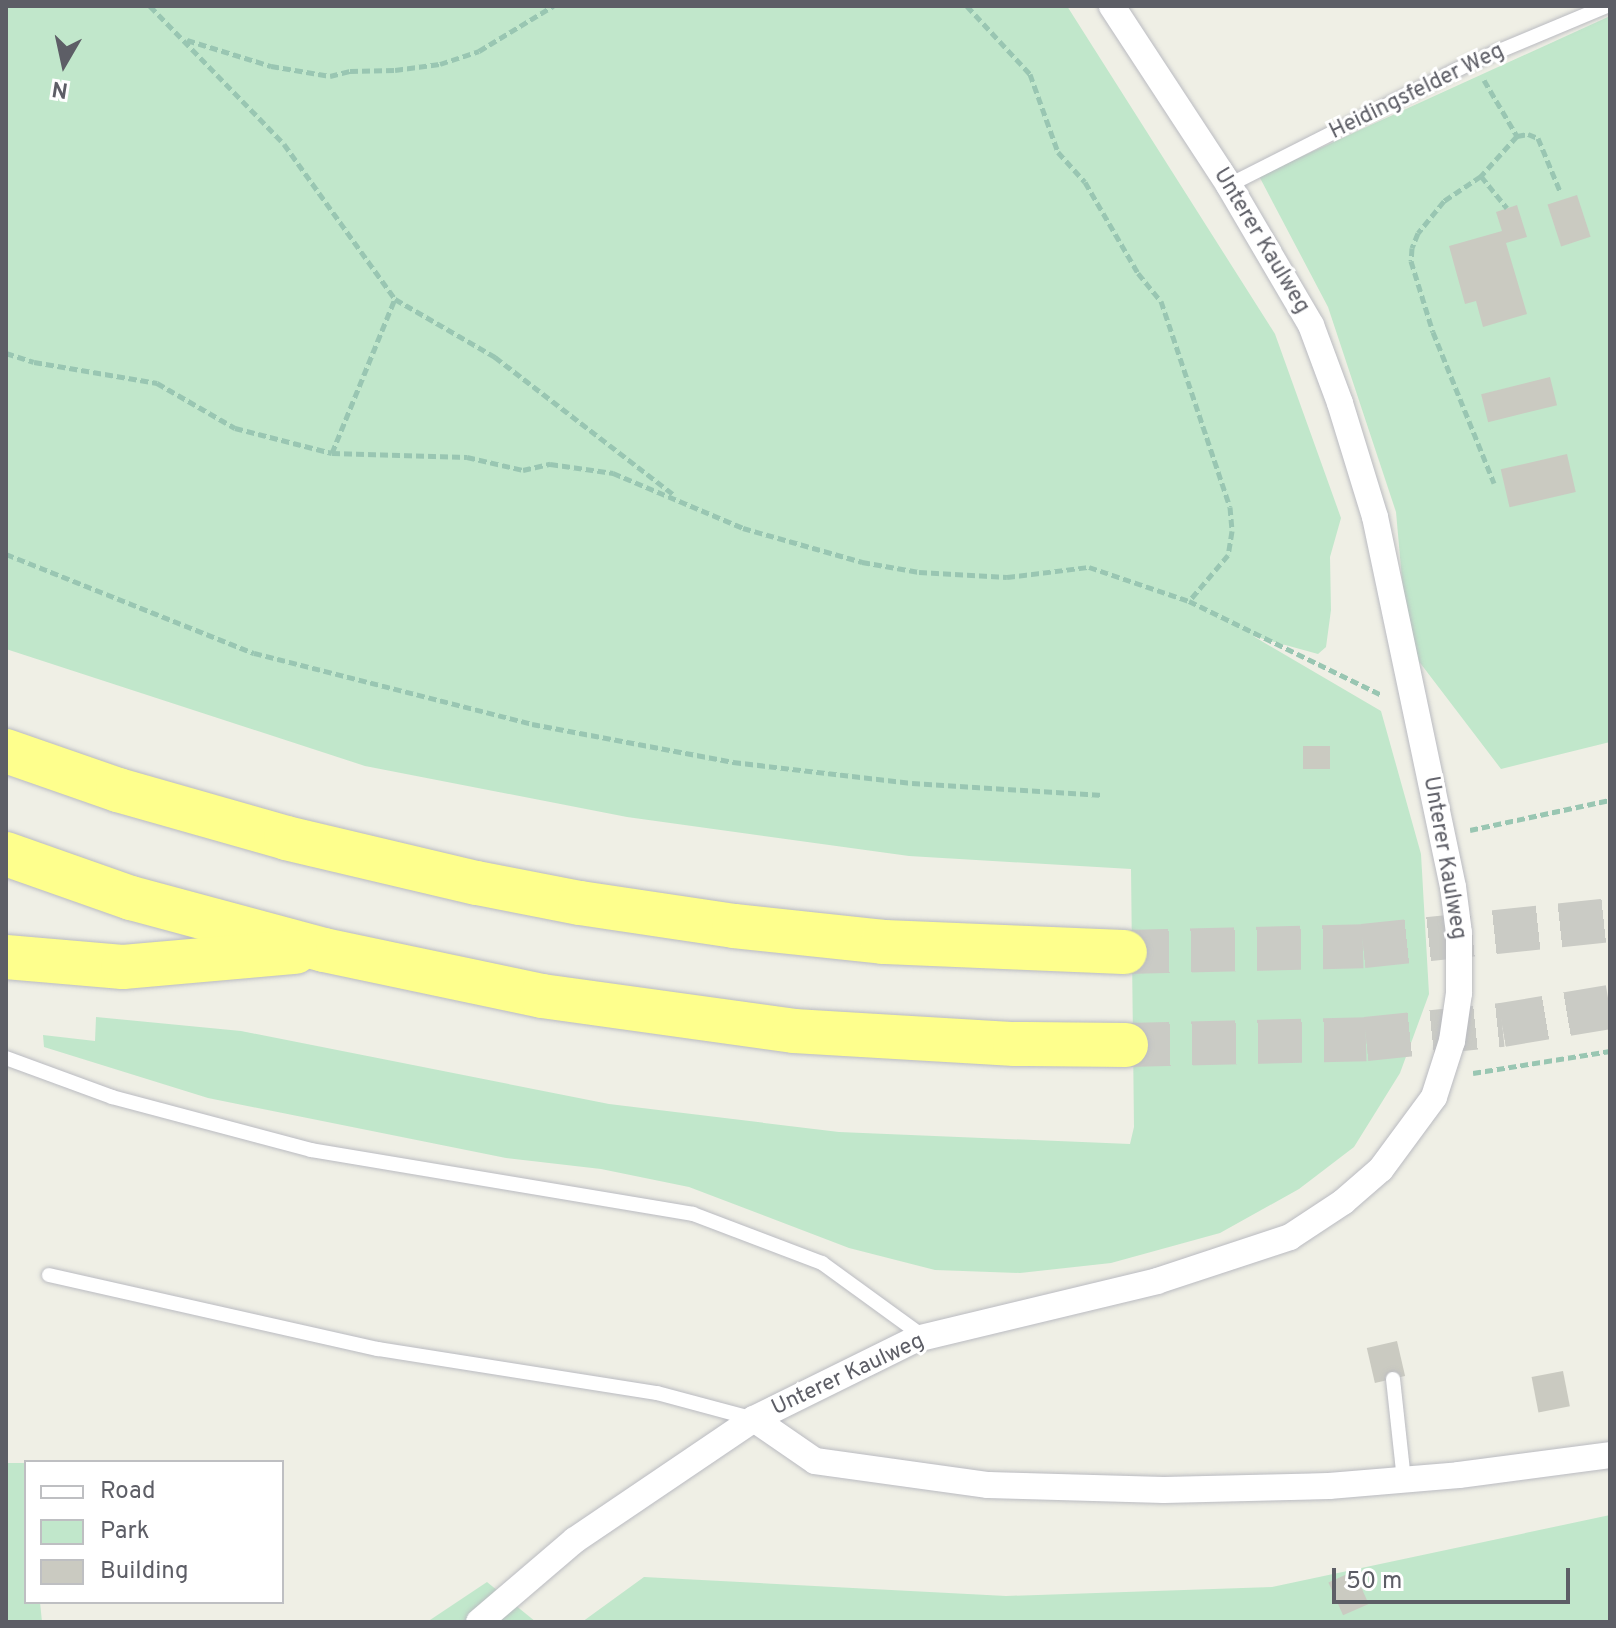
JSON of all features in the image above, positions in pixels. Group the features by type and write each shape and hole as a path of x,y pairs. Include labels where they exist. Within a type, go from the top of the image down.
{"highway":[{"path":"6,751 118,790 286,838 477,883 580,903 734,926 869,941 1125,952"},
{"path":"6,854 131,898 324,950 542,996 794,1031 1015,1044 1126,1045"},
{"path":"6,957 123,967 324,950"}],"street":[{"name":"Unterer Kaulweg","path":"479,1622 575,1540 754,1419 924,1337 1157,1281 1290,1237 1343,1202 1381,1169 1434,1097 1452,1041 1459,993 1459,933 1442,836 1375,517 1340,403 1311,325 1229,185 1112,6"},
{"path":"754,1419 815,1461 988,1485 1164,1490 1329,1486 1610,1455"}],"lane":[{"name":"Heidingsfelder Weg","path":"1229,185 1473,62 1607,6"},
{"path":"6,1058 112,1097 311,1150 693,1214 822,1263 924,1337"},
{"path":"49,1275 378,1349 657,1393 754,1419"},
{"path":"1393,1379 1404,1480"}],"path":[{"path":"150,6 187,40 284,144 395,299 495,357 681,501"},
{"path":"187,40 271,66 330,76 350,71 395,70 440,64 479,51 553,6"},
{"path":"967,6 1030,74 1058,152 1085,182 1118,241 1161,301 1231,519 1228,555 1189,601"},
{"path":"1473,62 1517,136"},
{"path":"1494,483 1433,332 1411,261 1412,248 1418,233 1444,201 1481,176 1517,136 1528,134 1538,138 1560,191"},
{"path":"1481,176 1507,208"},
{"path":"332,453 395,299"},
{"path":"6,353 34,362 157,383 235,428 332,453 467,457 523,470 550,464 613,473 743,528 862,562 919,572 1007,577 1089,567 1189,601 1417,713"},
{"path":"6,554 254,653 532,724 733,762 912,783 1103,795"},
{"path":"1442,836 1610,800"},
{"path":"1441,1078 1610,1051"}],"green space":[{"path":"6,6 1067,6 1275,334 1341,518 1330,557 1331,610 1326,647 1318,654 1253,636 1381,711 1421,854 1429,994 1400,1073 1354,1147 1299,1189 1220,1233 1111,1263 1020,1273 935,1270 849,1248 689,1187 601,1169 506,1158 208,1098 44,1047 43,1035 95,1041 96,1017 241,1031 609,1104 839,1132 1130,1144 1134,1127 1131,869 909,856 627,817 365,766 6,649"},
{"path":"1610,16 1610,742 1501,769 1408,647 1396,512 1328,307 1259,176"},
{"path":"6,1463 24,1463 24,1604 40,1604 42,1622 6,1622"},
{"path":"1610,1515 1610,1622 582,1622 644,1577 1006,1596 1272,1587"},
{"path":"487,1582 536,1622 427,1622"}],"building":[{"path":"1577,195 1591,237 1561,246 1548,205"},
{"path":"1517,205 1527,237 1506,243 1527,314 1483,327 1476,301 1465,304 1449,246 1502,231 1496,212"},
{"path":"1550,377 1557,405 1488,422 1481,394"},
{"path":"1567,454 1576,492 1510,507 1501,469"},
{"path":"1303,746 1330,746 1330,769 1303,769"},
{"path":"1397,1341 1405,1376 1375,1383 1367,1348"},
{"path":"1563,1371 1570,1406 1538,1412 1532,1377"},
{"path":"1354,1571 1369,1604 1343,1615 1328,1582"}],"tunnel":[{"path":"1125,952 1363,946 1610,920"},
{"path":"1126,1045 1366,1039 1502,1025 1610,1007"}]}
